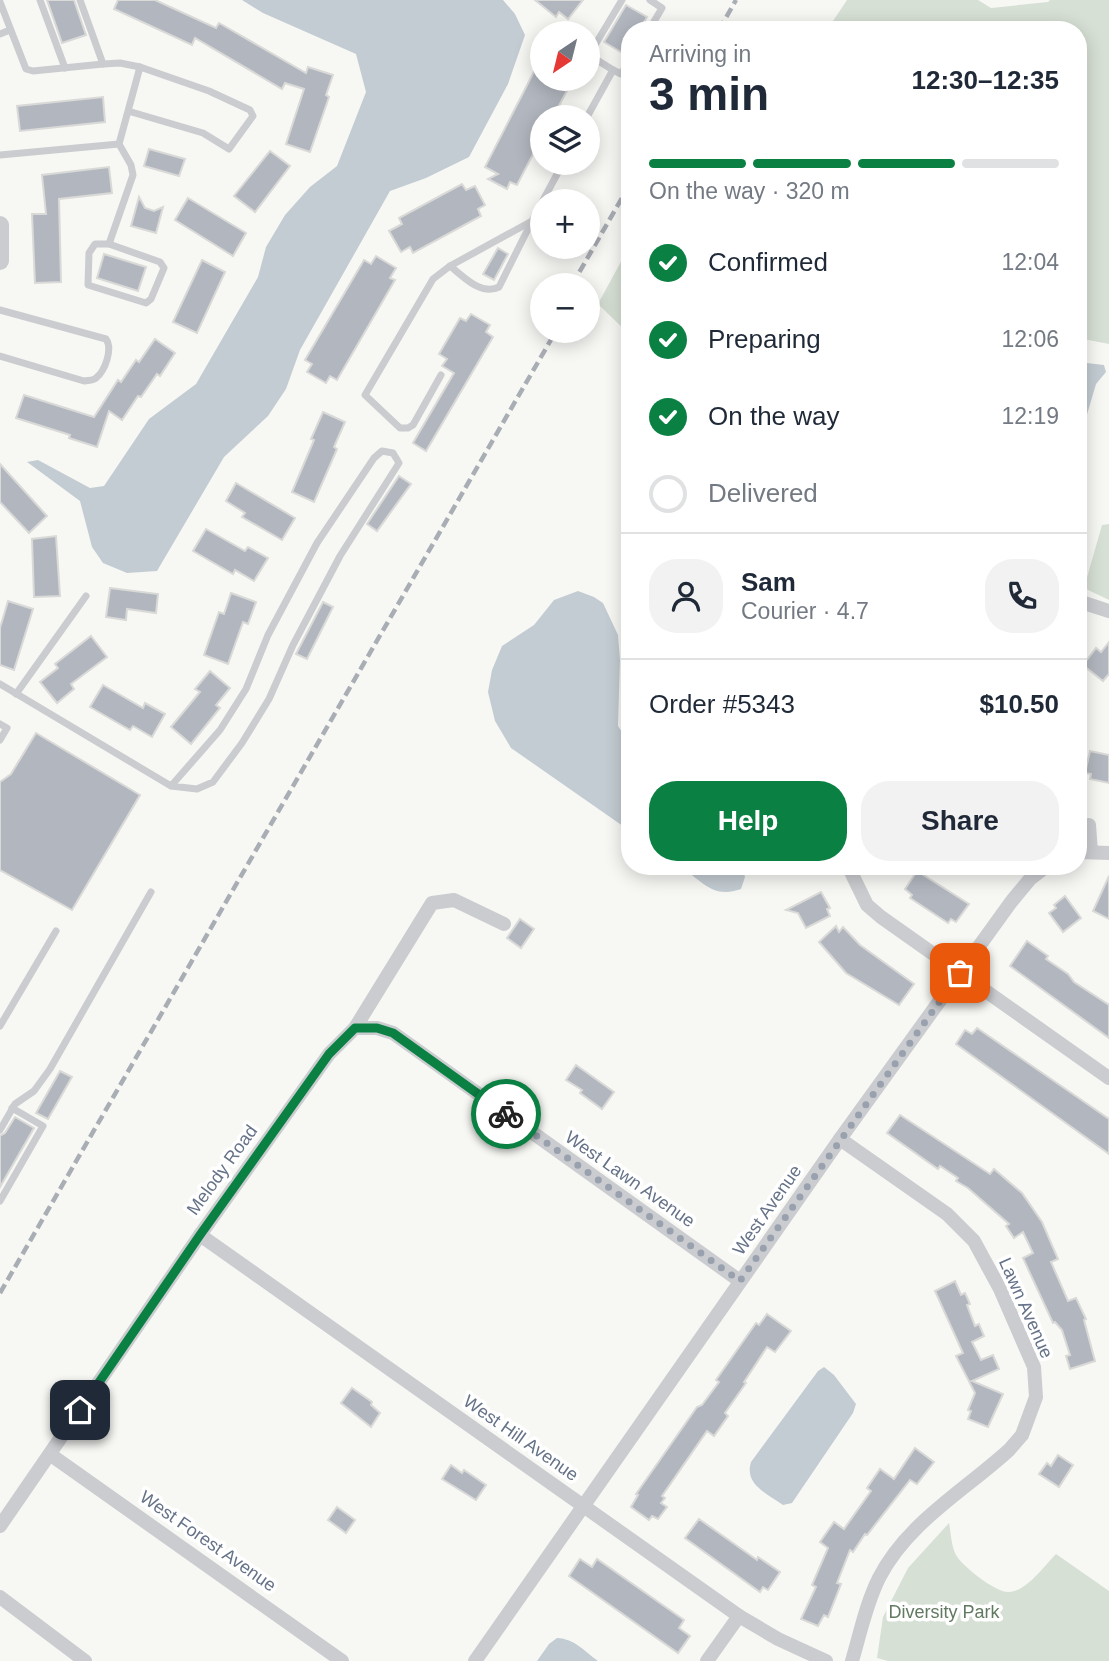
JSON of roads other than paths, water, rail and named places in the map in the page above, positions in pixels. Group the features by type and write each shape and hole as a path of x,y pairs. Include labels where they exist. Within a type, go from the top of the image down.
{"street":[{"path":"0,225 0,261"},
{"path":"1087,604 1109,611"},
{"path":"1087,836 1089,825"},
{"path":"1087,852 1109,853"},
{"path":"852,875 867,905 1109,1078"},
{"name":"West Avenue","path":"475,1661 840,1139 1011,902 1035,875"},
{"name":"Melody Road","path":"0,1526 200,1235 329,1054 355,1028 432,903 454,900 504,924"},
{"name":"West Lawn Avenue","path":"355,1028 377,1028 393,1033 740,1281"},
{"name":"Lawn Avenue","path":"840,1139 947,1214 974,1241 1000,1289 1034,1367 1036,1397 1022,1436 1009,1450 917,1525 887,1563 869,1602 852,1661"},
{"name":"West Hill Avenue","path":"200,1235 739,1616 778,1639 826,1661"},
{"name":"West Forest Avenue","path":"51,1455 342,1661"},
{"path":"0,1597 85,1661"},
{"path":"707,1661 739,1616"}],"lane":[{"path":"40,0 65,68"},
{"path":"80,0 103,64"},
{"path":"621,74 589,55 622,0"},
{"path":"650,0 662,8 654,21"},
{"path":"0,2 26,69 33,71 120,63 140,67 209,91 250,110 253,116 229,149 203,133 128,111"},
{"path":"0,34 10,30"},
{"path":"109,244 133,175 131,165 119,144 140,67"},
{"path":"594,105 613,70"},
{"path":"0,155 119,144"},
{"path":"441,374 413,425 408,428 400,428 365,395 433,279 450,266 530,222"},
{"path":"450,266 484,290 499,287 530,225"},
{"path":"95,244 109,244 160,262 164,268 151,299 146,303 88,285 89,253 95,244"},
{"path":"0,310 106,339 110,344 109,354 97,377 84,381 0,356"},
{"path":"0,684 171,786 197,789 212,782 242,743 269,699 293,645 340,556 399,463 393,453 383,451 374,458 317,542 268,635 246,689 220,730 171,786"},
{"path":"16,694 86,596"},
{"path":"0,724 7,728 0,740"},
{"path":"0,1130 15,1104 34,1091 50,1069 151,892"},
{"path":"0,1026 56,931"},
{"path":"0,1201 43,1126 12,1108"}],"railway":[{"path":"724,21 736,0"},
{"path":"579,273 621,200"},
{"path":"0,1293 549,343"}],"park label":[{"name":"Diversity Park","path":"944,1612"}]}
